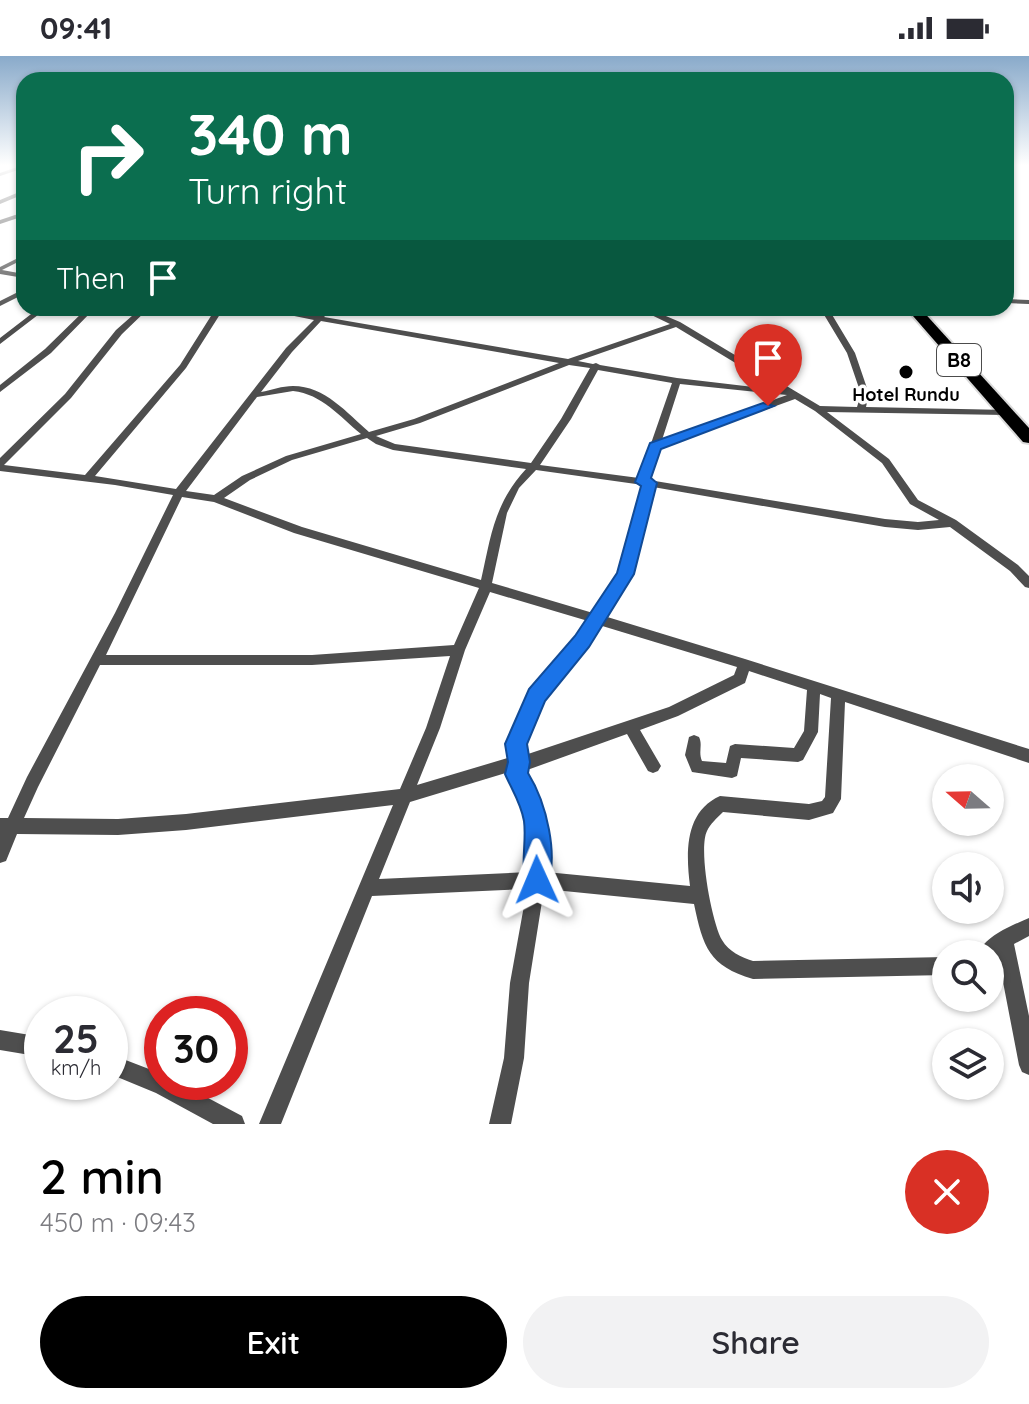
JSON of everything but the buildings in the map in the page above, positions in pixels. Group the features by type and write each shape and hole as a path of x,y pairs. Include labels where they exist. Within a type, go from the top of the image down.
{"highway":[{"name":"B8","path":"920,316 1029,438"}],"street":[{"path":"0,342 33,316"},
{"path":"0,389 48,351 83,316"},
{"path":"0,466 68,396 119,332 136,316"},
{"path":"88,478 183,366 215,316"},
{"path":"307,316 677,381 791,394"},
{"path":"659,316 818,409 886,461 914,502 952,523 1014,568 1029,584"},
{"path":"829,316 851,353 865,394 861,410"},
{"path":"0,855 7,826 97,660 180,491 289,350 319,318"},
{"path":"216,499 246,478 275,464 417,421 677,324"},
{"path":"270,1124 433,728 458,650 486,586 502,513 515,487 534,466 566,419 596,365"},
{"path":"500,1124 514,1060 520,974 537,880 536,823 531,799 516,774 519,762 516,744 536,695 598,618 625,574 655,446 677,381"},
{"path":"255,395 292,388 314,393 344,413 366,437 393,447 646,482 885,523 932,526 952,523"},
{"path":"655,446 791,394"},
{"path":"818,409 1005,412"},
{"path":"0,466 180,491 216,499 298,530 598,618 1029,756"},
{"path":"97,660 312,660 458,650"},
{"path":"7,826 118,827 186,822 406,796 519,762 530,762 631,727 712,695 740,679 745,664"},
{"path":"694,742 692,755 697,767 732,771 735,751 798,755 811,732 814,687"},
{"path":"838,695 833,799 827,808 809,812 720,804 702,822 697,834 702,896 716,948 738,966 753,970 932,967"},
{"path":"631,727 653,766"},
{"path":"368,888 537,880 702,896"},
{"path":"1029,927 1004,939 1029,1065"},
{"path":"0,1040 24,1044"},
{"path":"128,1071 163,1085 234,1124"}],"place":[{"name":"Hotel Rundu","path":"906,372"}],"route":[{"path":"537,880 536,823 531,799 516,774 519,762 516,744 536,695 582,641 625,574 637,539 649,483 643,482 645,469 655,446 768,406"}]}
